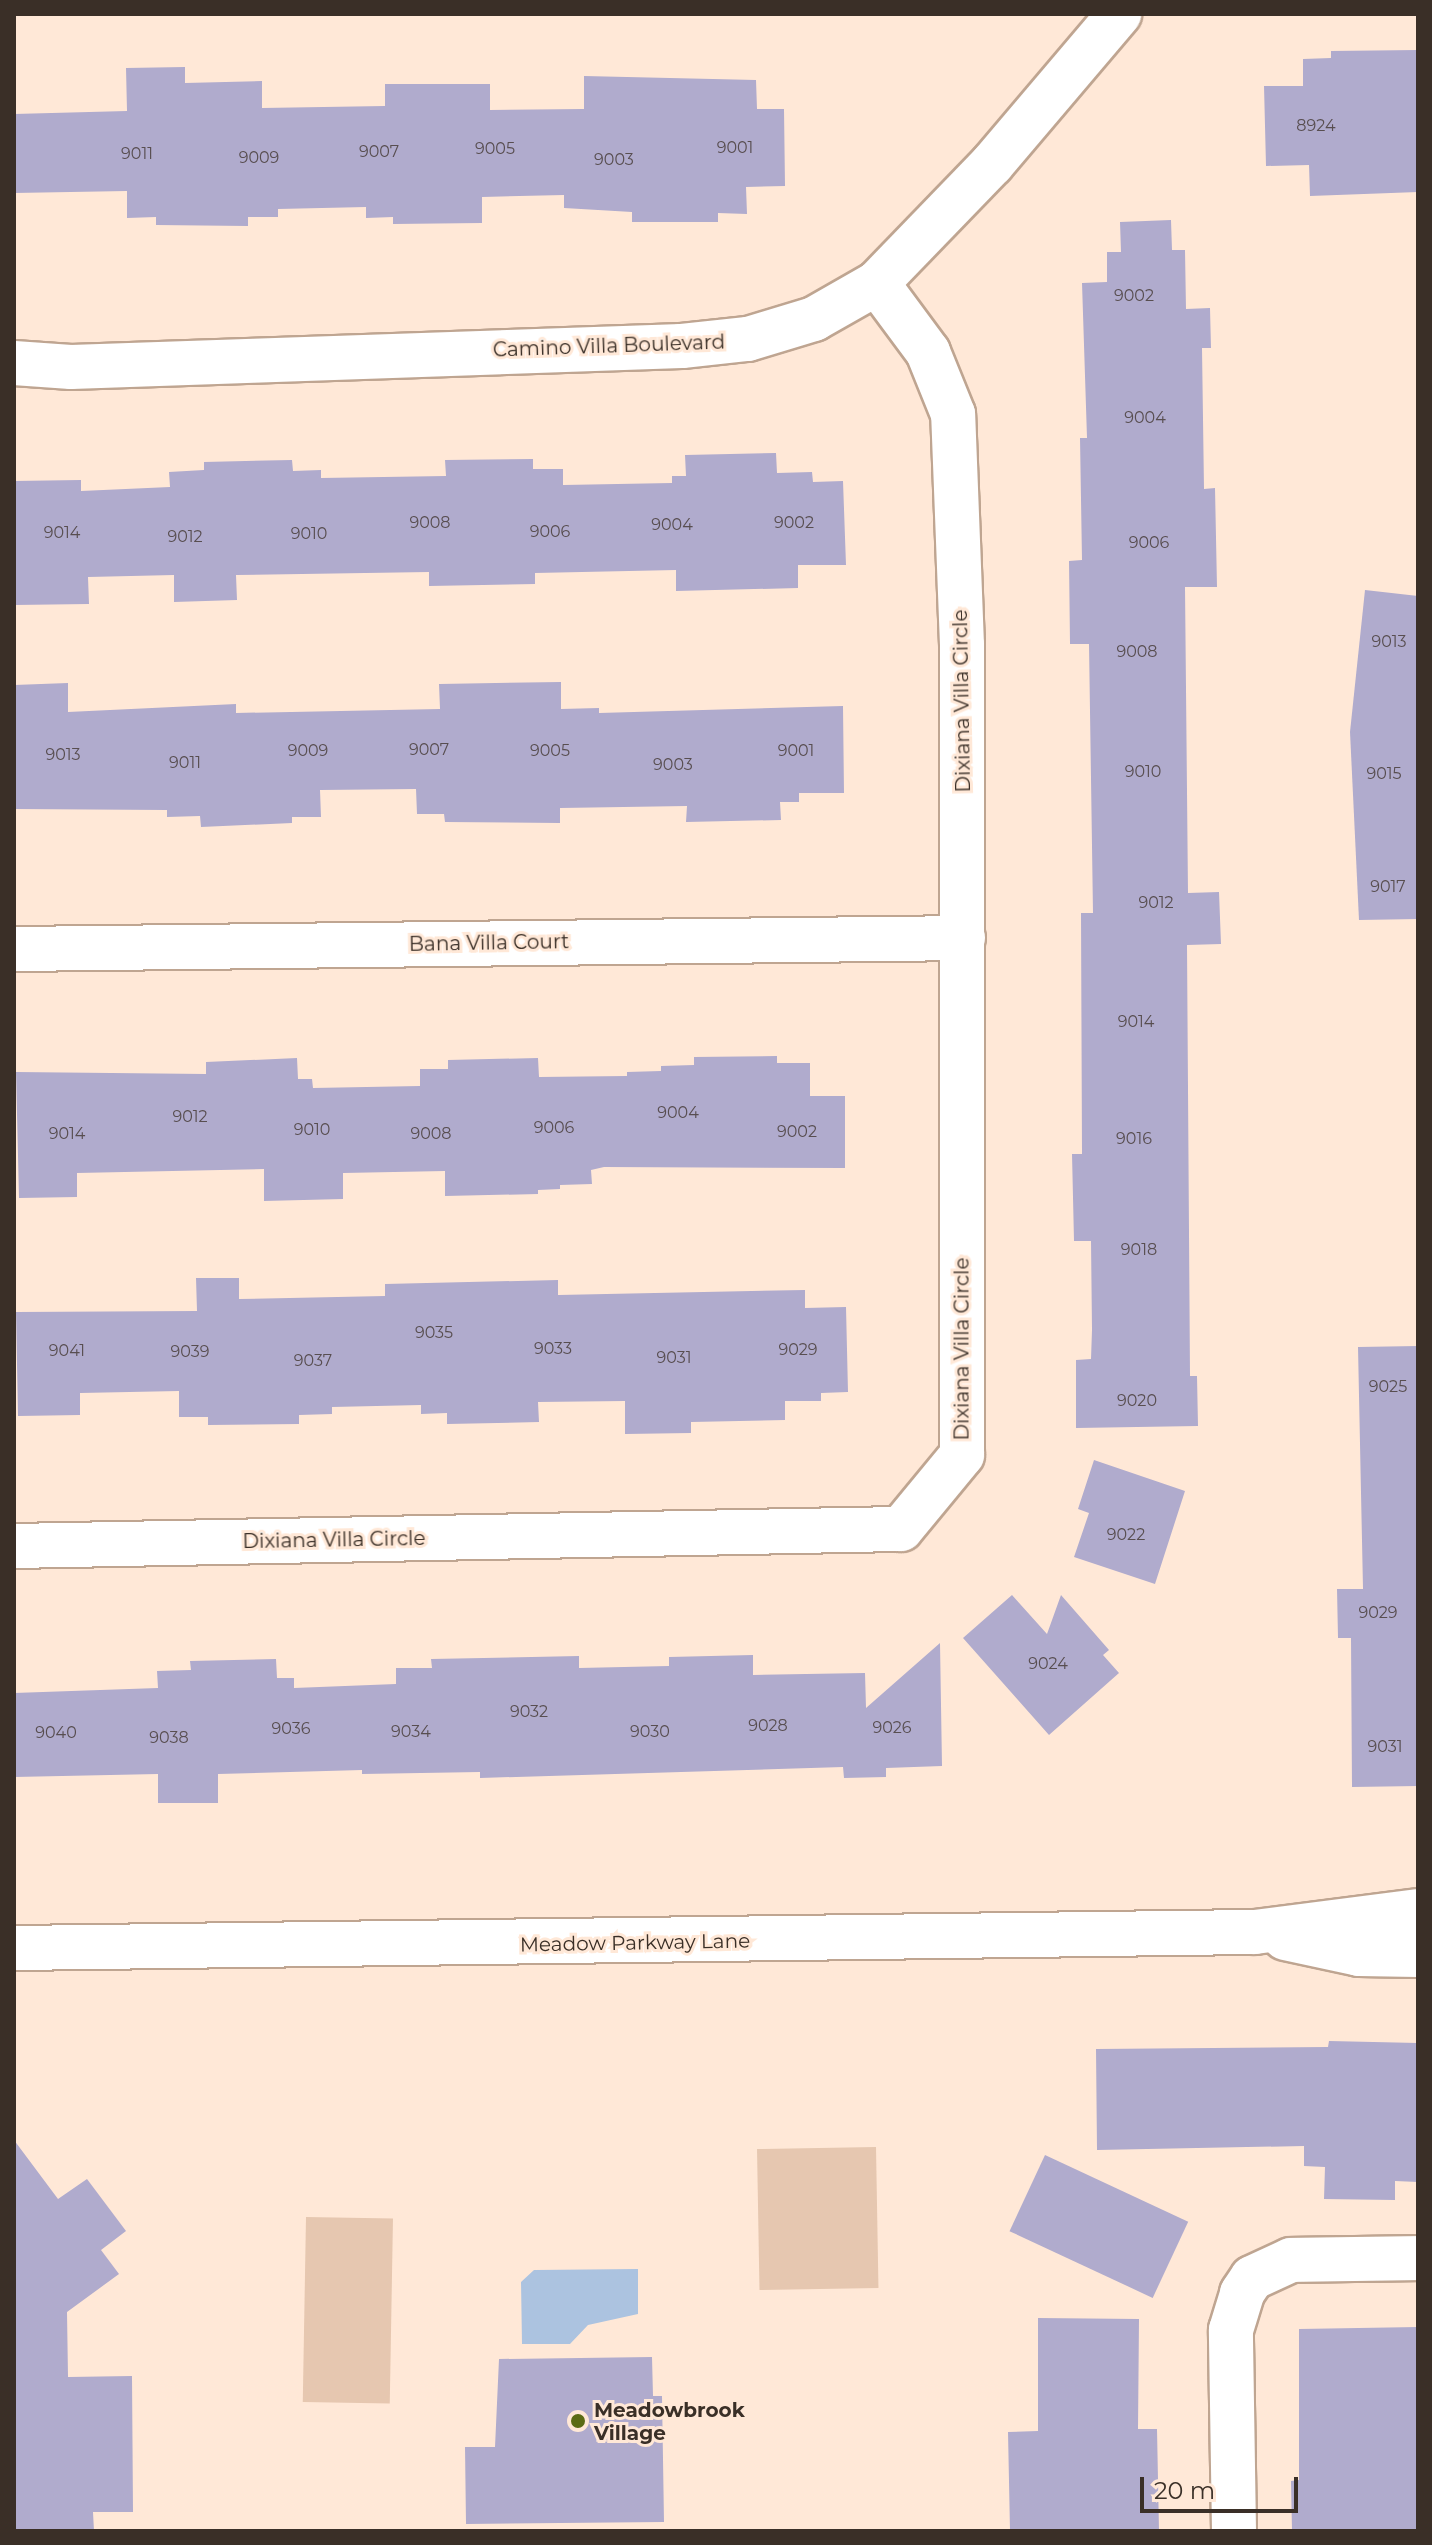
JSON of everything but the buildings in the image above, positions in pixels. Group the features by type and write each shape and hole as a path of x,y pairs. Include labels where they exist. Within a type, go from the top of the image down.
{"street":[{"name":"Camino Villa Boulevard","path":"14,363 71,367 682,346 748,339 814,319 877,283 992,164 1119,14"},
{"name":"Dixiana Villa Circle","path":"14,1546 901,1529 962,1455 962,645 953,414 928,352 877,283"},
{"name":"Bana Villa Court","path":"14,949 963,938"},
{"name":"Meadow Parkway Lane","path":"14,1948 1255,1932 1418,1911"},
{"name":"Meadow Parkway Lane","path":"1255,1932 1359,1954 1418,1955"},
{"path":"1234,2531 1231,2330 1242,2293 1252,2278 1291,2260 1418,2258"}],"shaded area":[{"path":"876,2147 878,2288 759,2290 757,2149"},
{"path":"306,2217 393,2219 390,2403 303,2402"}],"water":[{"path":"638,2269 638,2314 588,2325 570,2344 522,2344 521,2282 534,2270"}],"place":[{"name":"Meadowbrook Village","path":"578,2421"}]}
